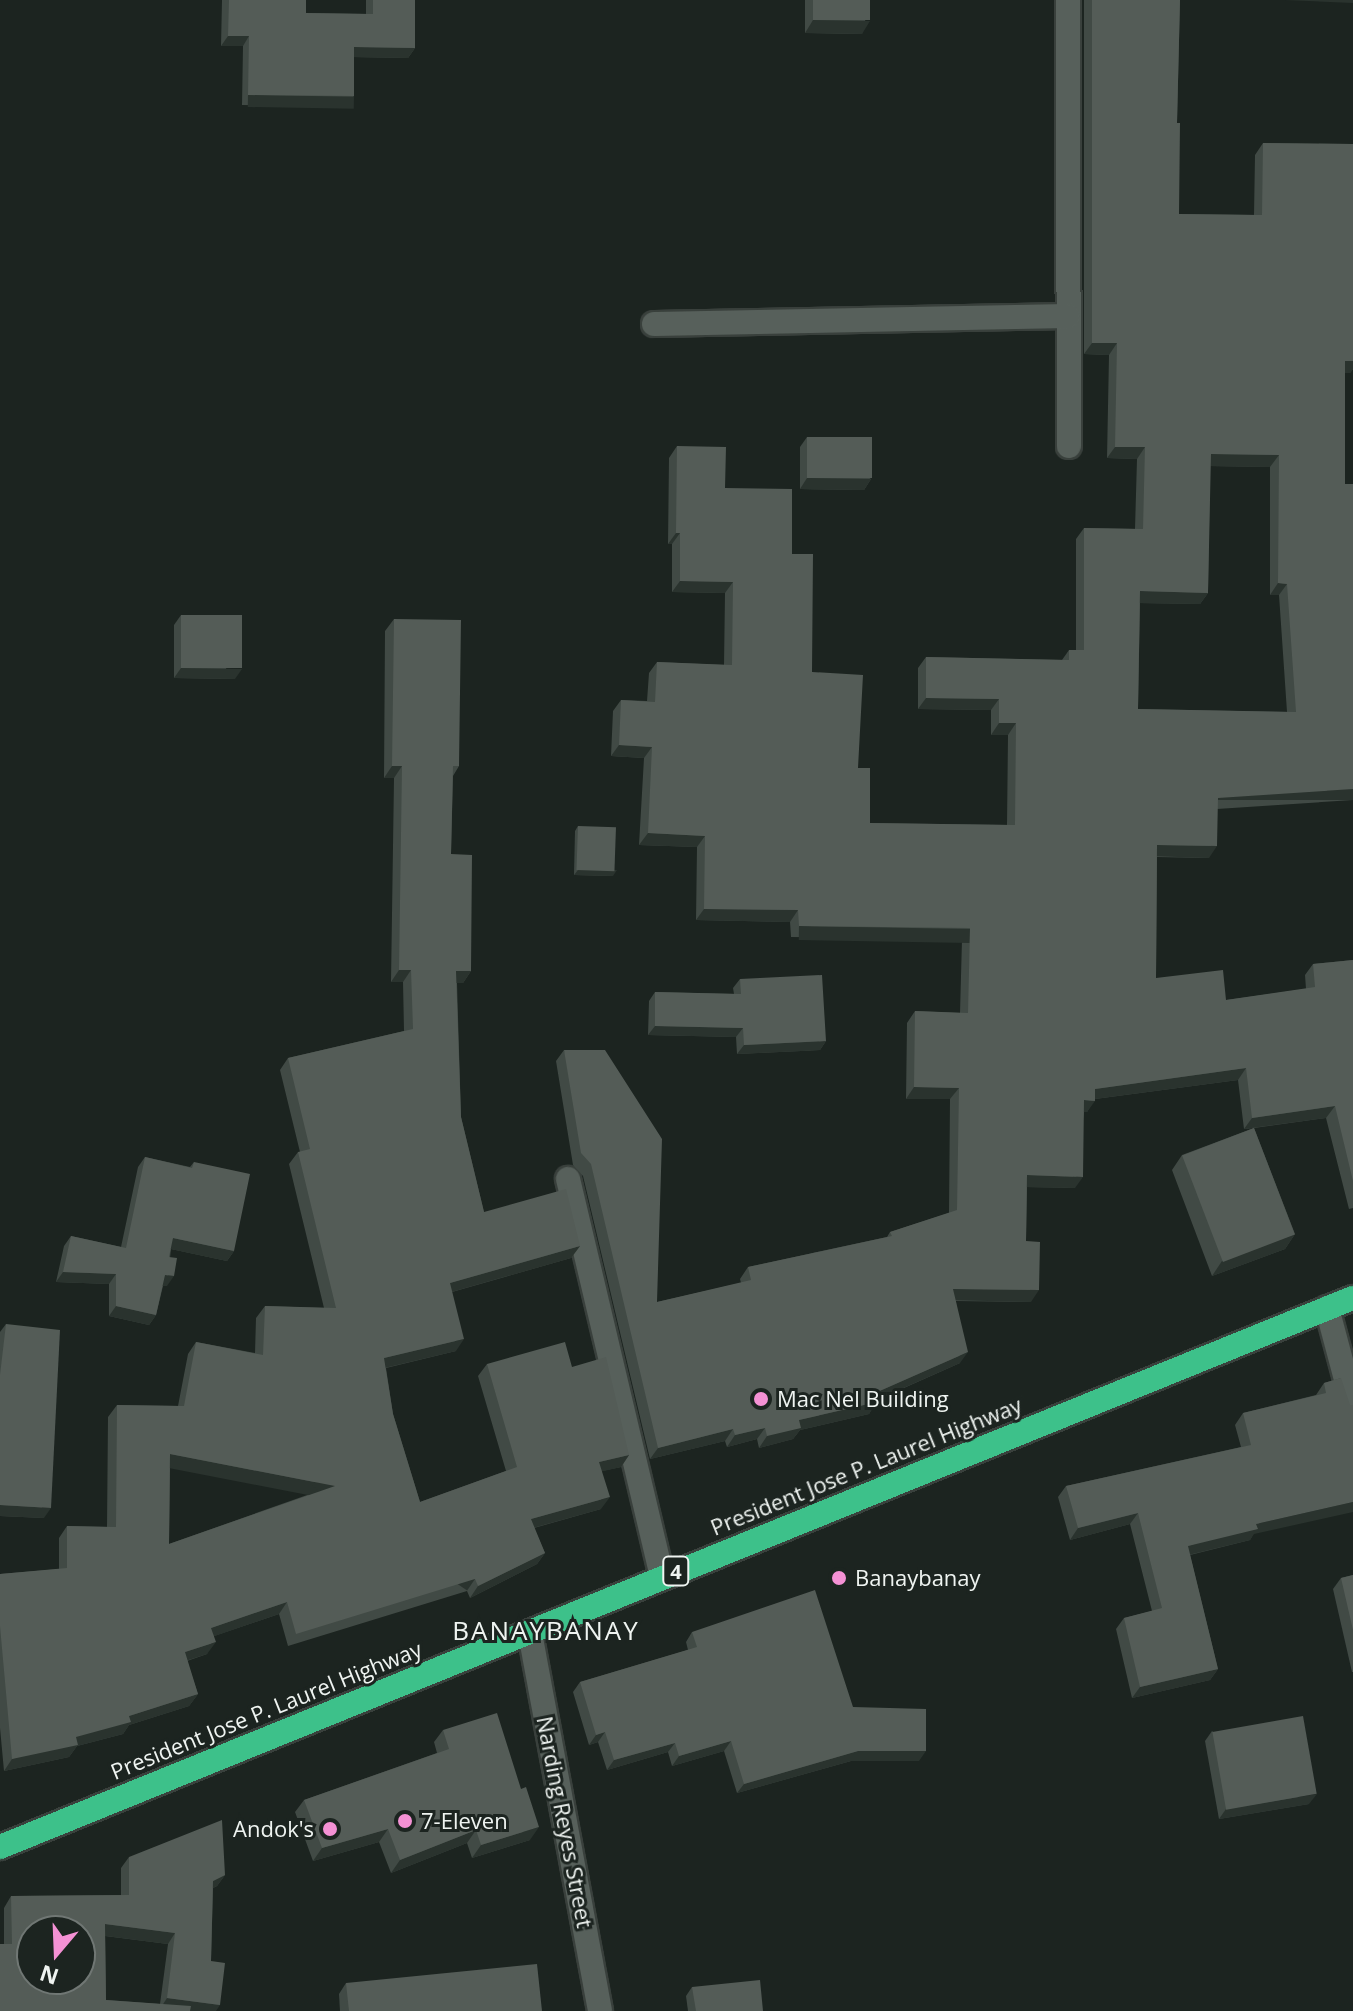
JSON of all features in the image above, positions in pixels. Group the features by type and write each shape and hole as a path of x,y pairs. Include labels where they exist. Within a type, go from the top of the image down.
{"highway":[{"name":"President Jose P. Laurel Highway","path":"0,1847 1353,1298"}],"street":[{"path":"1068,0 1069,446"},
{"path":"654,324 1068,316"},
{"path":"568,1179 662,1577"},
{"path":"1327,1308 1353,1406"},
{"name":"Narding Reyes Street","path":"530,1633 600,2011"}],"building":[{"path":"229,0 306,0 306,13 373,14 373,0 415,0 415,48 354,47 354,96 248,95 249,36 228,36"},
{"path":"813,0 870,0 870,20 813,20"},
{"path":"1092,0 1180,0 1177,123 1180,123 1179,214 1262,215 1263,143 1353,144 1353,361 1345,361 1345,484 1353,484 1353,789 1218,798 1217,846 1157,845 1156,978 1223,970 1226,1000 1315,987 1313,964 1353,960 1353,1181 1335,1106 1252,1118 1246,1068 1095,1089 1095,1101 1084,1100 1083,1177 1027,1175 1026,1241 1040,1242 1039,1290 953,1289 968,1352 875,1393 877,1402 799,1420 801,1428 767,1436 765,1428 735,1435 733,1429 658,1448 591,1164 581,1153 564,1050 605,1050 662,1139 657,1302 751,1280 748,1267 892,1236 890,1232 957,1210 959,1088 914,1087 915,1011 968,1013 970,928 799,926 798,910 704,909 705,836 648,833 652,747 619,745 621,700 655,702 657,662 732,665 733,582 680,581 680,533 676,533 677,446 726,447 725,488 792,489 792,554 813,554 812,672 863,675 858,768 870,768 870,823 1015,825 1016,723 999,723 999,699 926,698 926,657 1069,660 1069,650 1084,650 1084,528 1143,529 1145,447 1115,447 1117,343 1092,343","holes":["1211,454 1279,455 1278,583 1287,584 1296,712 1138,709 1140,591 1208,593"]},
{"path":"807,437 872,437 872,478 807,478"},
{"path":"181,615 242,615 242,668 181,668"},
{"path":"394,619 461,620 459,766 453,766 451,854 472,855 471,971 456,971 461,1117 484,1212 566,1189 580,1246 450,1283 464,1339 384,1358 393,1414 420,1502 517,1467 487,1364 565,1342 572,1367 606,1357 629,1455 599,1462 610,1497 531,1519 545,1553 478,1586 475,1579 296,1634 287,1602 211,1628 216,1642 185,1652 198,1694 129,1716 131,1722 76,1737 78,1745 12,1759 0,1626 0,1574 67,1568 67,1526 116,1527 117,1405 184,1406 196,1342 263,1355 265,1306 336,1308 298,1152 310,1149 288,1058 413,1029 411,970 399,970 402,766 392,766","holes":["170,1454 335,1486 169,1544"]},
{"path":"578,826 616,827 614,871 576,870"},
{"path":"822,975 826,1041 744,1045 743,1028 655,1026 655,992 741,994 740,979"},
{"path":"1254,1128 1295,1234 1223,1262 1182,1156"},
{"path":"145,1157 192,1168 194,1162 250,1174 234,1251 173,1238 169,1257 177,1258 174,1276 165,1275 156,1315 116,1306 116,1274 63,1272 71,1236 126,1248"},
{"path":"6,1324 60,1330 51,1508 0,1505 0,1375"},
{"path":"1341,1378 1350,1405 1353,1405 1353,1502 1256,1524 1258,1529 1188,1546 1218,1669 1140,1687 1124,1618 1162,1608 1138,1513 1078,1528 1066,1486 1251,1445 1243,1413 1326,1393 1324,1383"},
{"path":"1353,1575 1353,1630 1341,1578"},
{"path":"815,1590 853,1707 926,1709 926,1751 858,1751 744,1784 731,1741 679,1756 675,1743 614,1760 605,1732 596,1735 580,1682 697,1647 692,1632"},
{"path":"497,1713 521,1789 526,1787 539,1827 481,1845 476,1830 400,1860 388,1829 322,1848 304,1800 449,1749 443,1730"},
{"path":"1303,1716 1317,1794 1226,1810 1212,1732"},
{"path":"222,1820 225,1875 213,1881 211,1961 225,1963 220,2005 167,1998 175,1933 105,1924 106,2000 191,2006 190,2011 0,2011 0,1944 12,1944 11,1896 129,1895 129,1857"},
{"path":"537,1964 542,2011 349,2011 346,1983"},
{"path":"760,1980 763,2011 696,2011 692,1987"}],"place":[{"name":"Mac Nel Building","path":"761,1399"},
{"name":"Banaybanay","path":"839,1578"},
{"name":"7-Eleven","path":"405,1821"},
{"name":"Andok's","path":"330,1829"}],"district":[{"name":"BANAYBANAY","path":"546,1631"}]}
